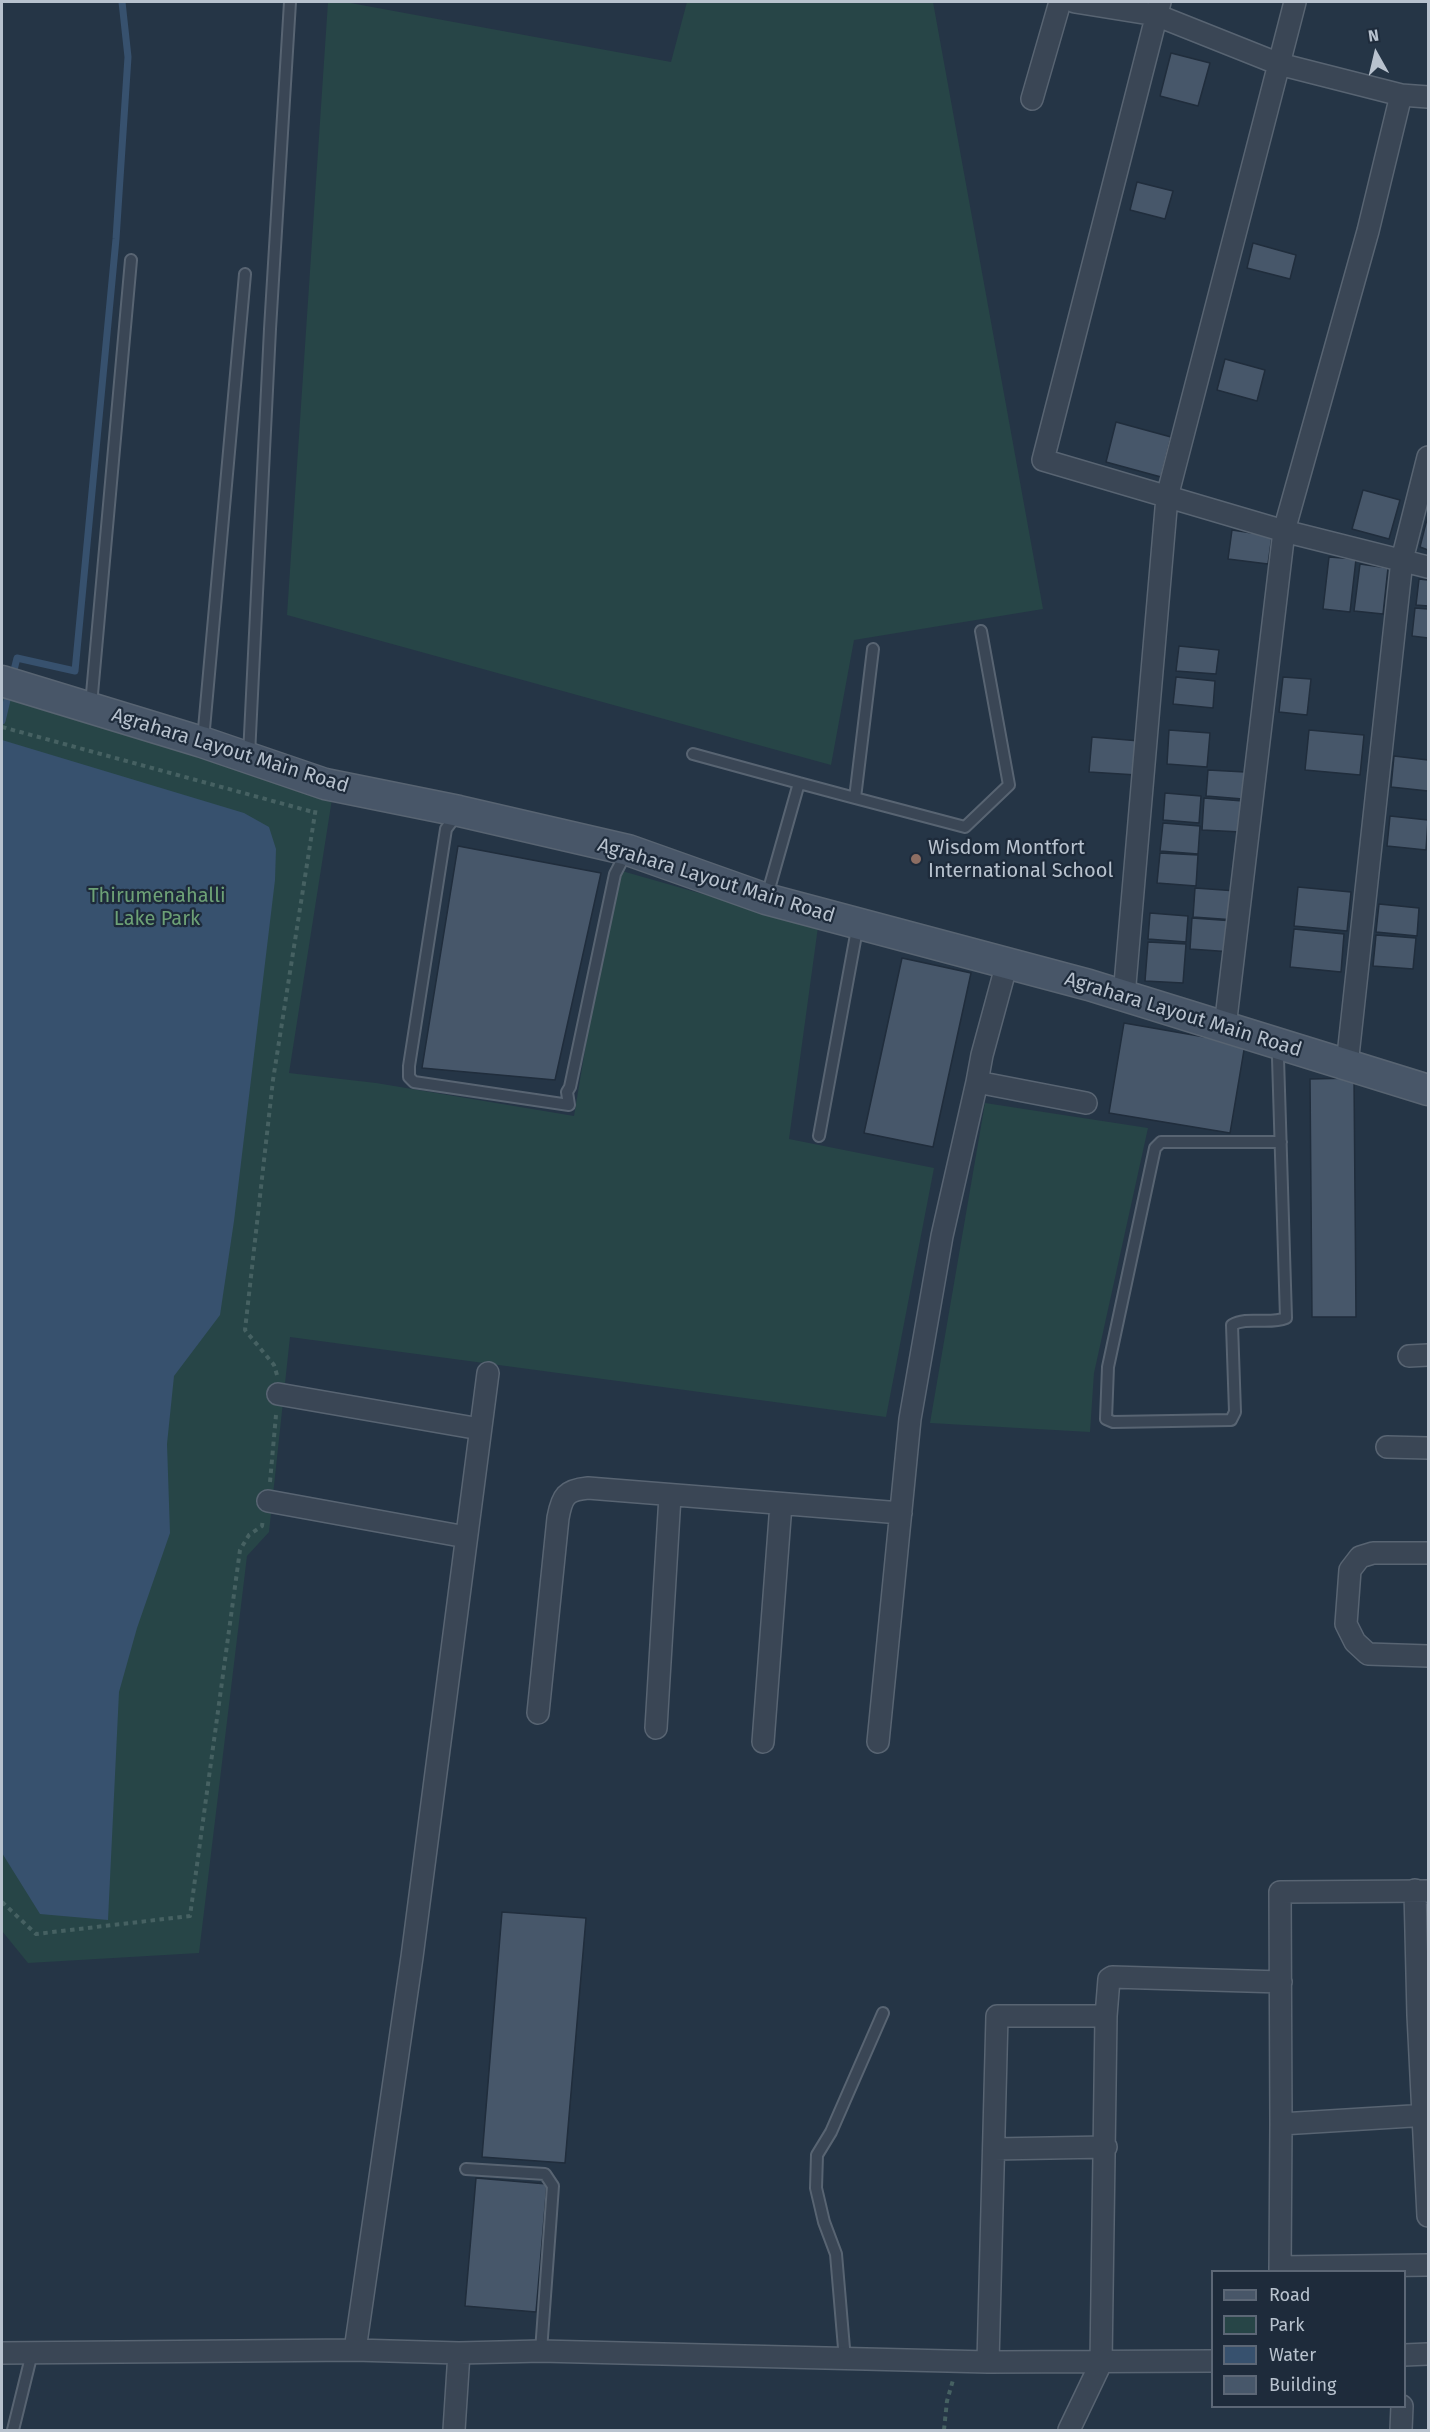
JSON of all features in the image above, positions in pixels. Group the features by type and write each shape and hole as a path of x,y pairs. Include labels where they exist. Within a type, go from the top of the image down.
{"street":[{"path":"1032,99 1060,2"},
{"path":"1075,2 1158,8 1279,64 1401,95 1428,97"},
{"path":"1124,996 1167,497 1295,2"},
{"path":"1158,8 1043,460 1284,531 1428,567"},
{"path":"1225,1027 1284,531 1368,231 1401,95"},
{"path":"1347,1065 1402,560 1428,457"},
{"name":"Agrahara Layout Main Road","path":"11,684 202,742 325,784 459,811 628,850 766,899 1124,996 1428,1090"},
{"path":"878,1742 910,1419 938,1259 982,1055 1007,963"},
{"path":"977,1082 1086,1103"},
{"path":"355,2350 412,1958 488,1373"},
{"path":"278,1394 480,1429"},
{"path":"1387,1447 1428,1448"},
{"path":"538,1713 558,1518 562,1500 574,1490 588,1488 901,1513"},
{"path":"656,1728 670,1496"},
{"path":"268,1501 466,1537"},
{"path":"763,1742 780,1504"},
{"path":"1428,1553 1372,1553 1360,1557 1350,1570 1346,1624 1355,1642 1368,1654 1428,1656"},
{"path":"1428,2216 1422,1890 1280,1892 1280,2269 1428,2265"},
{"path":"1076,2429 1101,2363 1106,2147 1106,2016 1109,1979 1112,1977 1281,1982"},
{"path":"988,2362 997,2016 1106,2016"},
{"path":"1281,2124 1426,2115"},
{"path":"994,2149 1106,2147"},
{"path":"2,2353 541,2351 845,2360 1101,2363 1211,2361"},
{"path":"454,2430 459,2353"},
{"path":"1406,2361 1428,2354"},
{"path":"1401,2430 1402,2408"}],"lane":[{"path":"249,758 270,329 290,2"},
{"path":"90,708 131,260"},
{"path":"202,742 245,274"},
{"path":"693,754 965,827 1009,785 981,631"},
{"path":"855,798 873,649"},
{"path":"766,899 799,783"},
{"path":"459,811 446,829 409,1066 409,1077 414,1082 568,1106 567,1092 570,1087 615,874 628,850"},
{"path":"819,1136 858,924"},
{"path":"1277,1043 1281,1142 1286,1318 1277,1322 1238,1322 1232,1325 1235,1412 1231,1420 1113,1422 1106,1419 1108,1367 1155,1148 1161,1142 1281,1142"},
{"path":"845,2360 836,2254 824,2222 816,2188 817,2155 831,2132 883,2013"},
{"path":"466,2169 545,2174 553,2186 541,2351"},
{"path":"13,2430 32,2353"}],"path":[{"path":"2,727 314,812"},
{"path":"2,1902 36,1934 190,1916 240,1550 249,1535 262,1526 268,1501 279,1382 274,1365 245,1330 273,1080 314,812 325,784"},
{"path":"944,2430 951,2383 964,2361"}],"green space":[{"path":"328,2 345,2 671,62 687,2 933,2 1043,609 854,640 831,765 287,615"},
{"path":"2,695 332,799 289,1073 376,1083 574,1116 615,869 818,927 789,1139 934,1168 886,1417 290,1337 269,1532 247,1556 199,1953 28,1963 2,1931"},
{"path":"985,1103 1148,1128 1094,1373 1090,1432 930,1423"}],"water":[{"name":"Thirumenahalli Lake Park","path":"2,740 244,813 269,827 276,849 275,880 234,1221 220,1315 174,1376 167,1444 170,1533 137,1628 119,1692 108,1920 40,1914 2,1853"}],"building":[{"path":"1171,53 1210,63 1198,106 1160,96"},
{"path":"1137,182 1173,191 1165,219 1130,210"},
{"path":"1253,243 1296,255 1290,279 1247,268"},
{"path":"1225,359 1265,370 1257,401 1217,390"},
{"path":"1116,422 1171,437 1161,477 1106,462"},
{"path":"1363,490 1400,500 1389,539 1352,529"},
{"path":"1428,515 1428,550 1420,547"},
{"path":"1232,530 1272,536 1268,564 1228,559"},
{"path":"1329,557 1356,559 1350,612 1323,609"},
{"path":"1360,564 1388,568 1383,614 1354,611"},
{"path":"1419,579 1428,580 1428,606 1416,605"},
{"path":"1415,608 1428,609 1428,638 1412,636"},
{"path":"1179,646 1219,650 1216,674 1176,671"},
{"path":"1176,677 1215,681 1213,708 1173,704"},
{"path":"1283,677 1311,679 1307,715 1279,712"},
{"path":"1169,730 1210,733 1207,767 1167,764"},
{"path":"1309,730 1364,735 1360,775 1305,770"},
{"path":"1092,737 1140,741 1137,775 1089,772"},
{"path":"1394,756 1428,760 1428,791 1391,787"},
{"path":"1208,770 1245,772 1243,799 1206,796"},
{"path":"1165,793 1201,796 1199,823 1163,820"},
{"path":"1204,798 1243,801 1241,832 1202,830"},
{"path":"1390,816 1428,820 1426,850 1387,846"},
{"path":"1163,823 1200,826 1198,854 1160,851"},
{"path":"458,846 601,873 555,1080 422,1068"},
{"path":"1160,853 1198,855 1196,886 1157,883"},
{"path":"1298,887 1351,892 1347,931 1294,926"},
{"path":"1195,888 1237,891 1235,920 1193,917"},
{"path":"1379,904 1419,908 1417,936 1376,932"},
{"path":"1150,913 1188,916 1186,942 1148,939"},
{"path":"1192,918 1234,921 1232,952 1190,949"},
{"path":"1294,929 1344,934 1341,972 1290,967"},
{"path":"1376,935 1416,938 1413,969 1373,966"},
{"path":"1148,942 1186,944 1183,983 1145,981"},
{"path":"902,958 971,973 933,1147 864,1133"},
{"path":"1124,1023 1245,1044 1230,1133 1109,1113"},
{"path":"1354,1078 1356,1317 1312,1317 1310,1079"},
{"path":"502,1912 586,1918 565,2163 482,2157"},
{"path":"476,2178 547,2184 536,2312 465,2306"}],"waterway":[{"path":"12,678 17,658 75,671 116,239 128,57 122,2"},
{"path":"2,721 9,692"}],"place":[{"name":"Wisdom Montfort International School","path":"916,859"}]}
